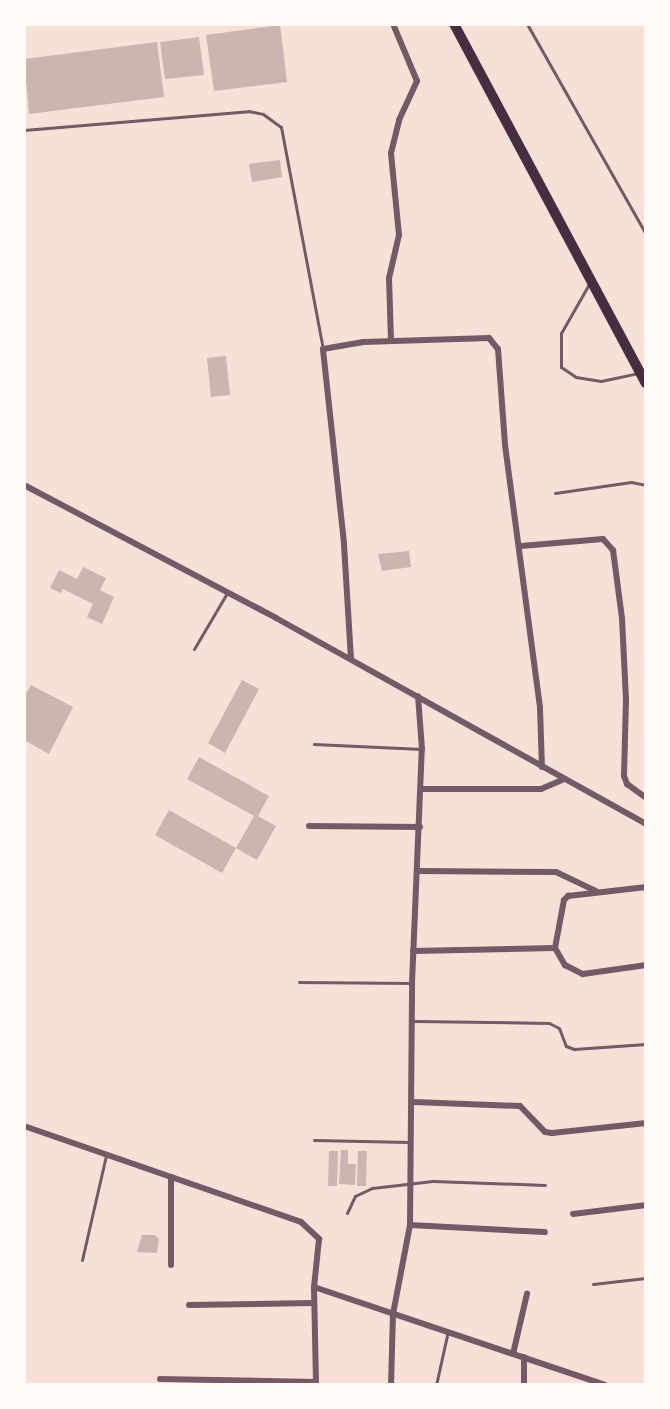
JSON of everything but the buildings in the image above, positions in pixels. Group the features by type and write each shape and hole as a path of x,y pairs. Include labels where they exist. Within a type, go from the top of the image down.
{"main road":[{"path":"454,24 646,383"}],"street":[{"path":"391,341 389,278 399,235 391,153 393,135 417,81 393,24"},
{"path":"351,659 344,543 323,349 391,341 494,340 498,349 505,445 521,546 540,708 542,767"},
{"path":"24,485 351,659 646,824"},
{"path":"521,546 603,539 613,550 622,618 626,699 624,776 627,784 646,798"},
{"path":"391,1385 393,1314 410,1225 414,1102 412,983 422,789 418,696"},
{"path":"422,789 541,789 565,779"},
{"path":"309,826 420,827"},
{"path":"418,871 556,872 596,891"},
{"path":"646,887 575,893 564,900 555,948 565,965 583,974 646,965"},
{"path":"413,951 555,948"},
{"path":"414,1102 520,1106 545,1132 552,1133 646,1123"},
{"path":"24,1126 301,1222 313,1230 319,1239 313,1303 316,1383 160,1379"},
{"path":"171,1177 171,1265"},
{"path":"573,1214 646,1205"},
{"path":"410,1225 545,1232"},
{"path":"314,1287 605,1385"},
{"path":"513,1354 527,1294"},
{"path":"189,1305 313,1303"},
{"path":"524,1357 524,1385"}],"lane":[{"path":"527,24 646,234"},
{"path":"24,130 248,111 263,114 281,127 323,349"},
{"path":"590,280 561,333 561,367 576,377 601,381 640,372"},
{"path":"555,493 631,482 646,485"},
{"path":"194,649 227,593"},
{"path":"314,744 422,749"},
{"path":"299,982 412,983"},
{"path":"414,1021 549,1023 559,1028 566,1046 574,1049 646,1044"},
{"path":"314,1140 412,1142"},
{"path":"82,1260 106,1155"},
{"path":"347,1213 355,1196 366,1189 452,1181 545,1185"},
{"path":"593,1284 646,1278"},
{"path":"436,1385 448,1331"}]}
